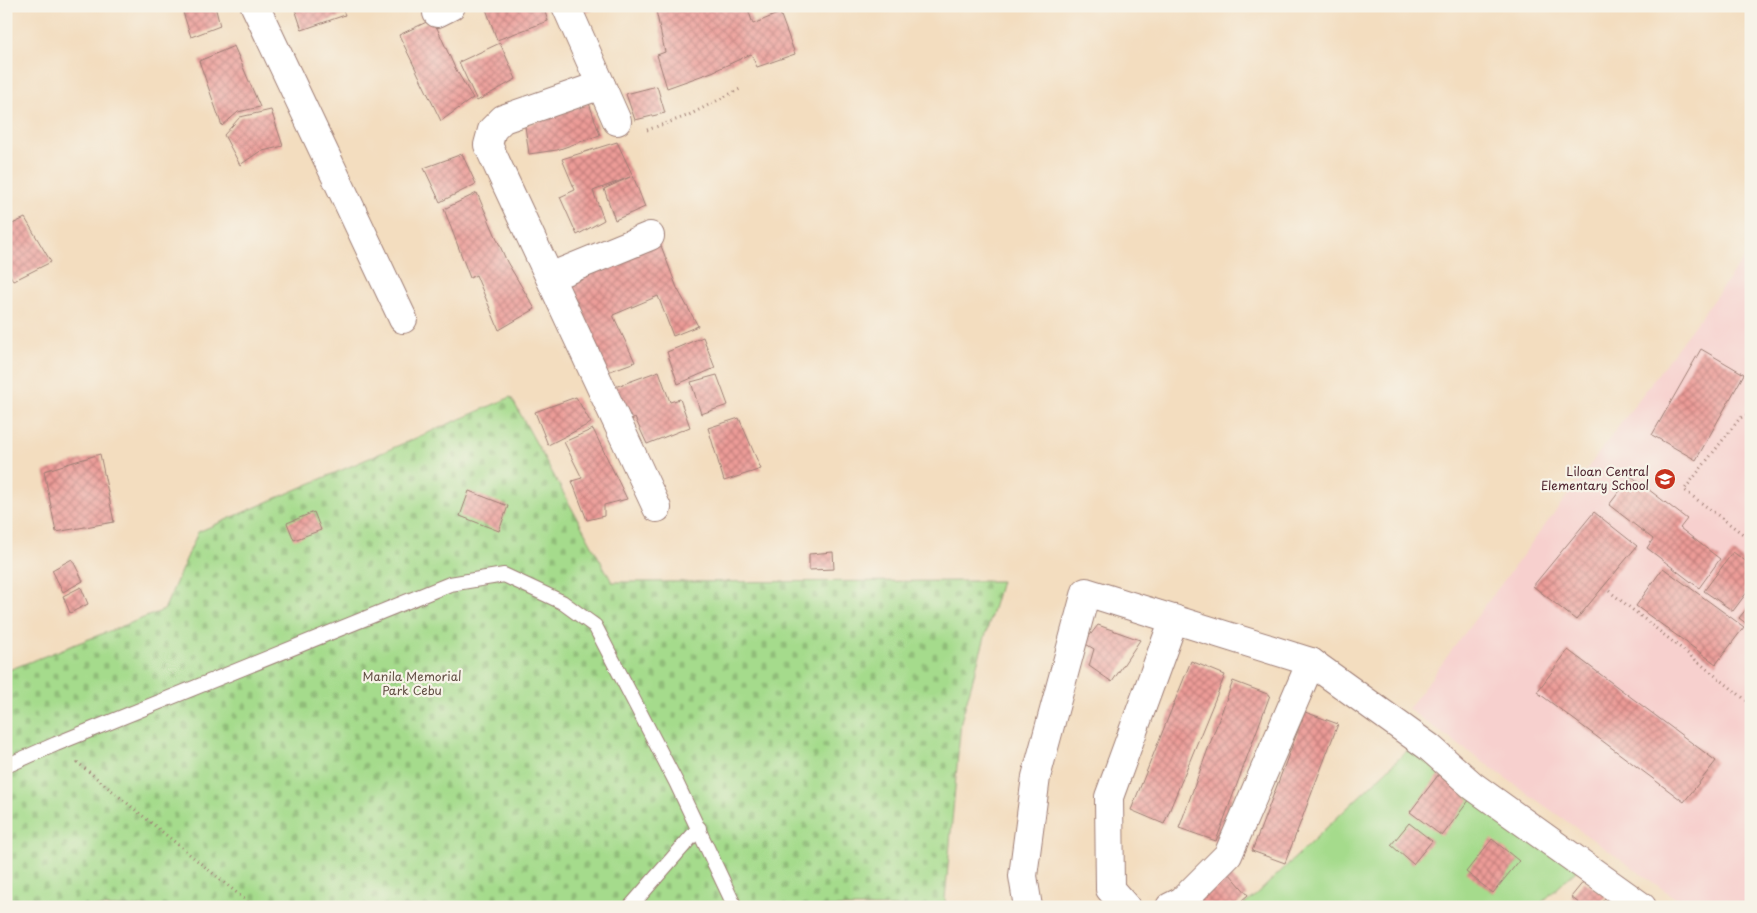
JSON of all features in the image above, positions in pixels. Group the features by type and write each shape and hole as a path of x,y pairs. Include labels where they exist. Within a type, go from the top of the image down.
{"street":[{"path":"255,6 403,319"},
{"path":"566,6 617,121"},
{"path":"602,84 503,119 492,130 488,145 658,508"},
{"path":"550,276 650,236"},
{"path":"1028,907 1023,876 1036,776 1086,592 1312,662 1429,747 1473,786 1642,907"},
{"path":"1126,907 1110,889 1108,797 1174,619"},
{"path":"1170,907 1182,902 1228,855 1312,662"}],"lane":[{"path":"6,766 450,584 504,575 562,602 595,626 699,828 735,907"},
{"path":"630,907 699,828"}],"path":[{"path":"617,121 636,134 687,116 740,89"},
{"path":"1751,413 1740,418 1684,490 1751,540"},
{"path":"1609,592 1751,704"},
{"path":"56,744 254,907"}],"shaded area":[{"name":"Liloan Central Elementary School","path":"1751,249 1751,907 1688,907 1408,709"}],"green space":[{"name":"Manila Memorial Park Cebu","path":"511,397 612,582 1001,581 961,721 945,899 946,907 6,907 6,671 164,610 198,532"},
{"path":"1411,747 1578,869 1537,907 1241,907 1256,895"}],"building":[{"path":"181,6 215,6 220,26 191,37"},
{"path":"294,6 341,6 345,15 302,30"},
{"path":"485,6 543,6 548,21 497,40"},
{"path":"577,6 602,6 602,7 580,14"},
{"path":"655,6 747,6 753,24 780,13 795,54 757,67 751,54 712,72 667,88 657,55 665,52"},
{"path":"433,19 455,68 473,98 441,121 399,35"},
{"path":"500,43 516,79 477,101 459,62"},
{"path":"234,46 260,107 238,112 222,126 199,61"},
{"path":"657,86 665,113 635,120 626,94"},
{"path":"589,103 600,135 557,150 529,154 525,126"},
{"path":"271,110 283,146 259,152 240,165 224,135 240,117"},
{"path":"617,142 645,207 615,220 604,189 630,177 593,191 604,220 577,235 560,197 575,190 562,159"},
{"path":"462,154 476,184 440,202 424,168"},
{"path":"477,193 507,262 535,309 499,330 476,275 470,278 444,209"},
{"path":"25,218 51,262 13,281 6,266 6,227"},
{"path":"660,243 677,288 698,326 673,336 658,296 613,315 635,362 605,373 562,276"},
{"path":"703,337 715,368 678,384 667,352"},
{"path":"1701,349 1744,374 1696,460 1652,435"},
{"path":"659,371 670,402 680,399 690,427 647,444 635,418 622,425 612,388"},
{"path":"717,375 728,405 701,414 691,382"},
{"path":"576,397 591,423 548,445 535,412"},
{"path":"739,418 761,469 724,481 708,428"},
{"path":"593,429 627,499 604,505 604,516 587,520 572,481 582,478 564,442"},
{"path":"100,454 114,522 56,532 44,471"},
{"path":"1631,476 1687,519 1680,528 1720,559 1699,588 1647,548 1653,539 1609,505"},
{"path":"469,491 508,506 499,531 460,516"},
{"path":"314,512 321,530 294,540 287,523"},
{"path":"1594,512 1637,546 1576,620 1533,586"},
{"path":"833,552 834,569 809,570 809,554"},
{"path":"1733,552 1751,565 1751,587 1733,611 1704,591"},
{"path":"72,559 83,581 63,592 52,570"},
{"path":"1663,568 1744,627 1716,664 1636,606"},
{"path":"81,587 88,604 70,613 63,596"},
{"path":"1751,603 1751,627 1739,618"},
{"path":"1098,625 1140,640 1112,682 1089,666 1094,649 1084,643"},
{"path":"1568,650 1716,761 1684,802 1537,692"},
{"path":"1191,661 1225,675 1164,824 1131,810"},
{"path":"1233,681 1270,695 1216,841 1179,828"},
{"path":"1305,712 1338,724 1285,863 1252,851"},
{"path":"1439,774 1470,799 1442,836 1410,812"},
{"path":"1409,823 1432,841 1413,864 1391,845"},
{"path":"1492,839 1519,861 1493,893 1466,872"},
{"path":"1229,873 1248,895 1234,907 1188,907"},
{"path":"1584,881 1606,896 1599,907 1584,907 1571,897"}],"place":[{"name":"Liloan Central Elementary School","path":"1665,479"}]}
